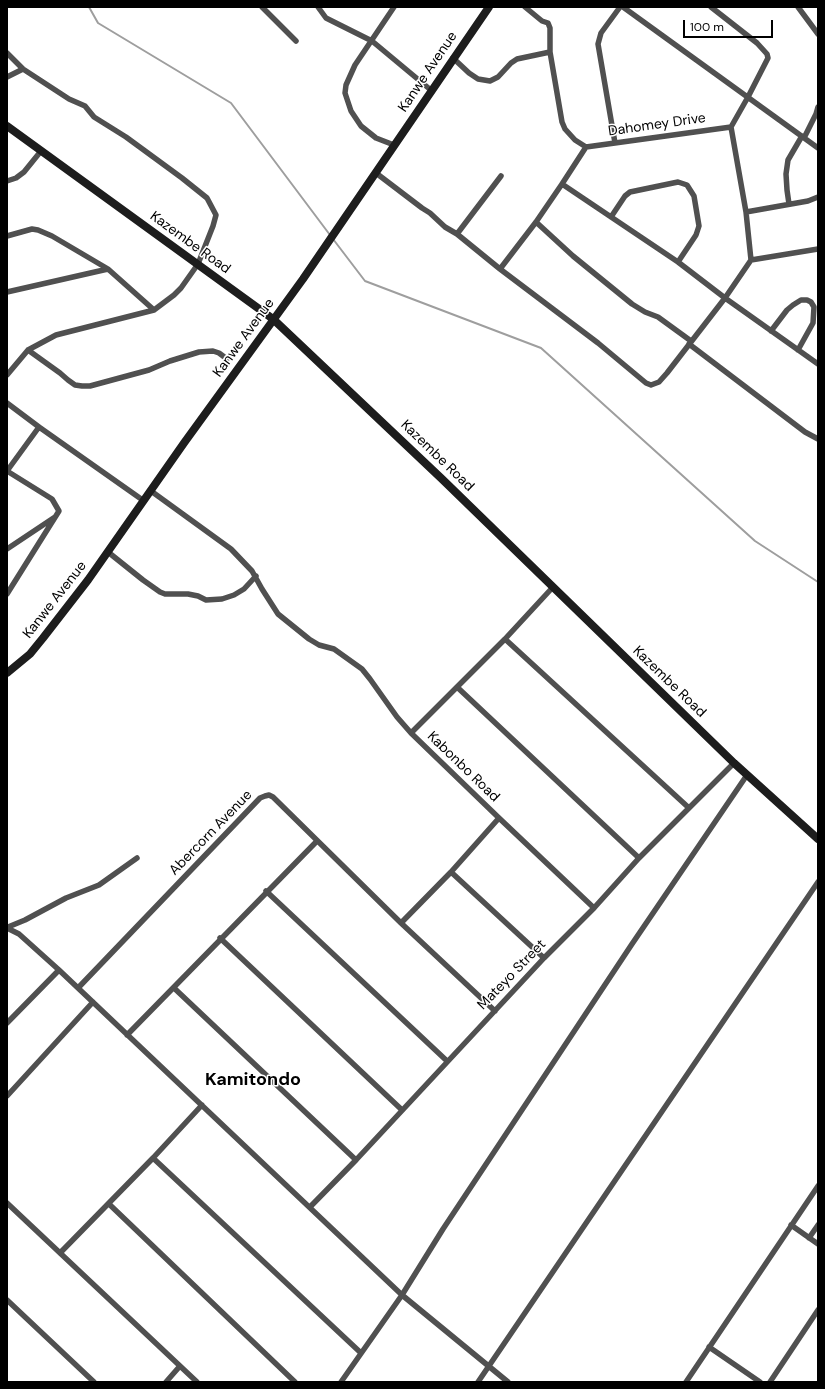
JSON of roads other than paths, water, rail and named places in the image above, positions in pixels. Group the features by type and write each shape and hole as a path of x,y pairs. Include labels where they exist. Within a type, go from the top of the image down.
{"main road":[{"name":"Kanwe Avenue","path":"7,672 30,654 108,552 184,442 303,279 489,7"},
{"name":"Kazembe Road","path":"7,126 274,319 442,478 747,775 818,839"}],"street":[{"path":"262,7 296,41"},
{"path":"318,7 323,16 328,20 372,41 432,91"},
{"path":"394,7 352,70 346,85 345,93 351,111 361,126 376,138 394,145"},
{"path":"500,269 536,222 586,147 575,140 565,129 562,122 550,52 550,28 548,23 542,21 525,7"},
{"path":"615,143 598,44 601,33 620,7"},
{"path":"623,7 818,148"},
{"path":"376,173 598,343 649,385 658,382 667,373 751,260 746,212 731,127 768,58 767,54 757,43 711,7"},
{"path":"798,7 818,34"},
{"path":"453,58 478,79 490,81 498,78 511,63 517,60 550,52"},
{"path":"7,53 24,69 69,98 85,106 94,117 126,137 182,178 207,198 216,215 198,264 181,288 174,295 154,310 56,335 28,350 7,375"},
{"path":"7,77 24,69"},
{"path":"789,204 786,174 788,160 803,137 816,114 818,107"},
{"name":"Dahomey Drive","path":"586,147 731,127"},
{"path":"7,181 16,178 24,172 41,151"},
{"path":"457,234 501,176"},
{"path":"611,217 630,192 678,182 687,185 694,196 699,226 696,235 678,262"},
{"path":"562,184 678,262 724,298 818,364"},
{"path":"746,212 808,201 818,197"},
{"path":"536,222 573,256 632,304 645,312 658,317 805,432 818,439"},
{"path":"7,236 32,229 52,236 108,269 154,310"},
{"path":"751,260 818,249"},
{"path":"7,292 108,269"},
{"path":"771,331 793,304 801,300 812,302 814,306 812,323 798,350"},
{"path":"28,350 68,380 76,385 82,386 90,386 149,370 170,361 199,352 213,351 219,353 227,359"},
{"path":"7,403 38,427 144,501"},
{"path":"7,594 59,511 52,499 7,471 38,427"},
{"path":"151,491 226,545 247,565 256,576 262,589 278,614 308,639 334,649 362,669 396,717 411,733"},
{"path":"7,549 57,515"},
{"path":"108,552 143,580 165,594 188,594 198,596 206,600 222,599 234,595 244,589 256,576"},
{"name":"Kabonbo Road","path":"553,587 411,733 594,908"},
{"path":"504,639 689,808"},
{"path":"457,687 639,858"},
{"name":"Mateyo Street","path":"310,1207 356,1160 544,958 594,908 639,858 734,762"},
{"path":"341,1382 402,1295 443,1229 627,950 747,775"},
{"name":"Abercorn Avenue","path":"78,988 156,909 260,798 265,796 273,797 400,923 495,1011"},
{"path":"400,923 451,872 499,818"},
{"path":"127,1035 316,841"},
{"path":"7,927 25,920 66,898 99,885 137,858"},
{"path":"451,872 544,958"},
{"path":"478,1382 818,882"},
{"path":"266,892 447,1061"},
{"path":"7,927 28,942 59,970 402,1295 508,1382"},
{"path":"220,938 402,1110"},
{"path":"7,1023 59,970"},
{"path":"174,988 356,1160"},
{"path":"7,1096 93,1002"},
{"path":"60,1253 109,1204 202,1105"},
{"path":"153,1158 361,1353"},
{"path":"686,1382 818,1186"},
{"path":"7,1204 197,1382"},
{"path":"109,1204 295,1382"},
{"path":"791,1225 818,1244"},
{"path":"809,1238 818,1225"},
{"path":"7,1300 94,1382"},
{"path":"770,1382 818,1310"},
{"path":"709,1347 760,1382"},
{"path":"166,1382 180,1366"}],"waterway":[{"path":"89,7 98,23 231,103 330,235"},
{"path":"333,239 365,281 541,348 755,541 818,582"}],"district":[{"name":"Kamitondo","path":"253,1080"}]}
